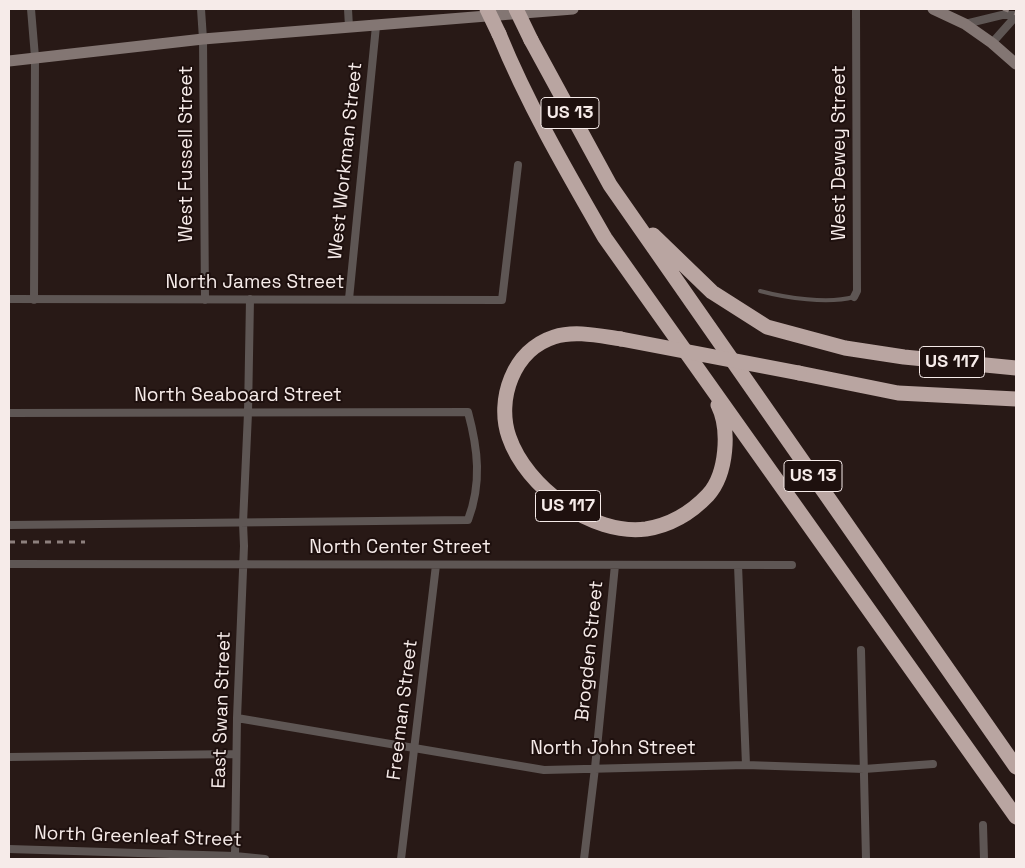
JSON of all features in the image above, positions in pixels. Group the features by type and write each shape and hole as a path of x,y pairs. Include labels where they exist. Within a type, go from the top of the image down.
{"highway":[{"name":"US 13","path":"487,9 508,56 564,168 605,238 1016,817"},
{"name":"US 13","path":"516,9 610,185 1016,767"},
{"name":"US 117","path":"610,185 656,239 712,292 767,327 854,350 1016,368"},
{"name":"US 117","path":"704,377 720,408 724,424 725,455 720,474 710,492 697,506 680,518 645,529 611,526 592,520 555,498 529,472 509,438 504,398 512,375 522,359 537,346 553,337 574,334 621,339 898,393 1016,399"}],"main road":[{"path":"9,60 203,39 573,9"},
{"path":"933,9 965,24 992,42 1016,64"}],"street":[{"path":"31,9 35,57 34,300"},
{"name":"West Fussell Street","path":"201,9 203,39 205,300"},
{"path":"348,9 350,27"},
{"name":"West Dewey Street","path":"854,297 857,290 856,9"},
{"path":"965,24 1002,16 1016,16"},
{"path":"992,42 1016,16"},
{"name":"West Workman Street","path":"349,299 376,26"},
{"name":"North James Street","path":"9,299 502,300 518,165"},
{"name":"East Swan Street","path":"236,856 236,754 250,299"},
{"name":"North Seaboard Street","path":"9,413 468,412 476,440 477,468 474,504 468,520"},
{"name":"North Center Street","path":"9,525 468,520"},
{"name":"North Center Street","path":"9,564 792,565"},
{"name":"Freeman Street","path":"401,859 436,565"},
{"name":"Brogden Street","path":"584,859 615,565"},
{"path":"738,565 746,764"},
{"path":"861,650 866,859"},
{"name":"North John Street","path":"237,718 544,770 746,764 864,769 933,764"},
{"path":"9,757 236,754"},
{"path":"983,825 984,859"},
{"name":"North Greenleaf Street","path":"9,849 99,855 236,856 265,859"}],"lane":[{"path":"760,291 783,298 840,300 854,297"}],"railway":[{"path":"1003,9 1016,14"},
{"path":"9,542 85,542"}]}
